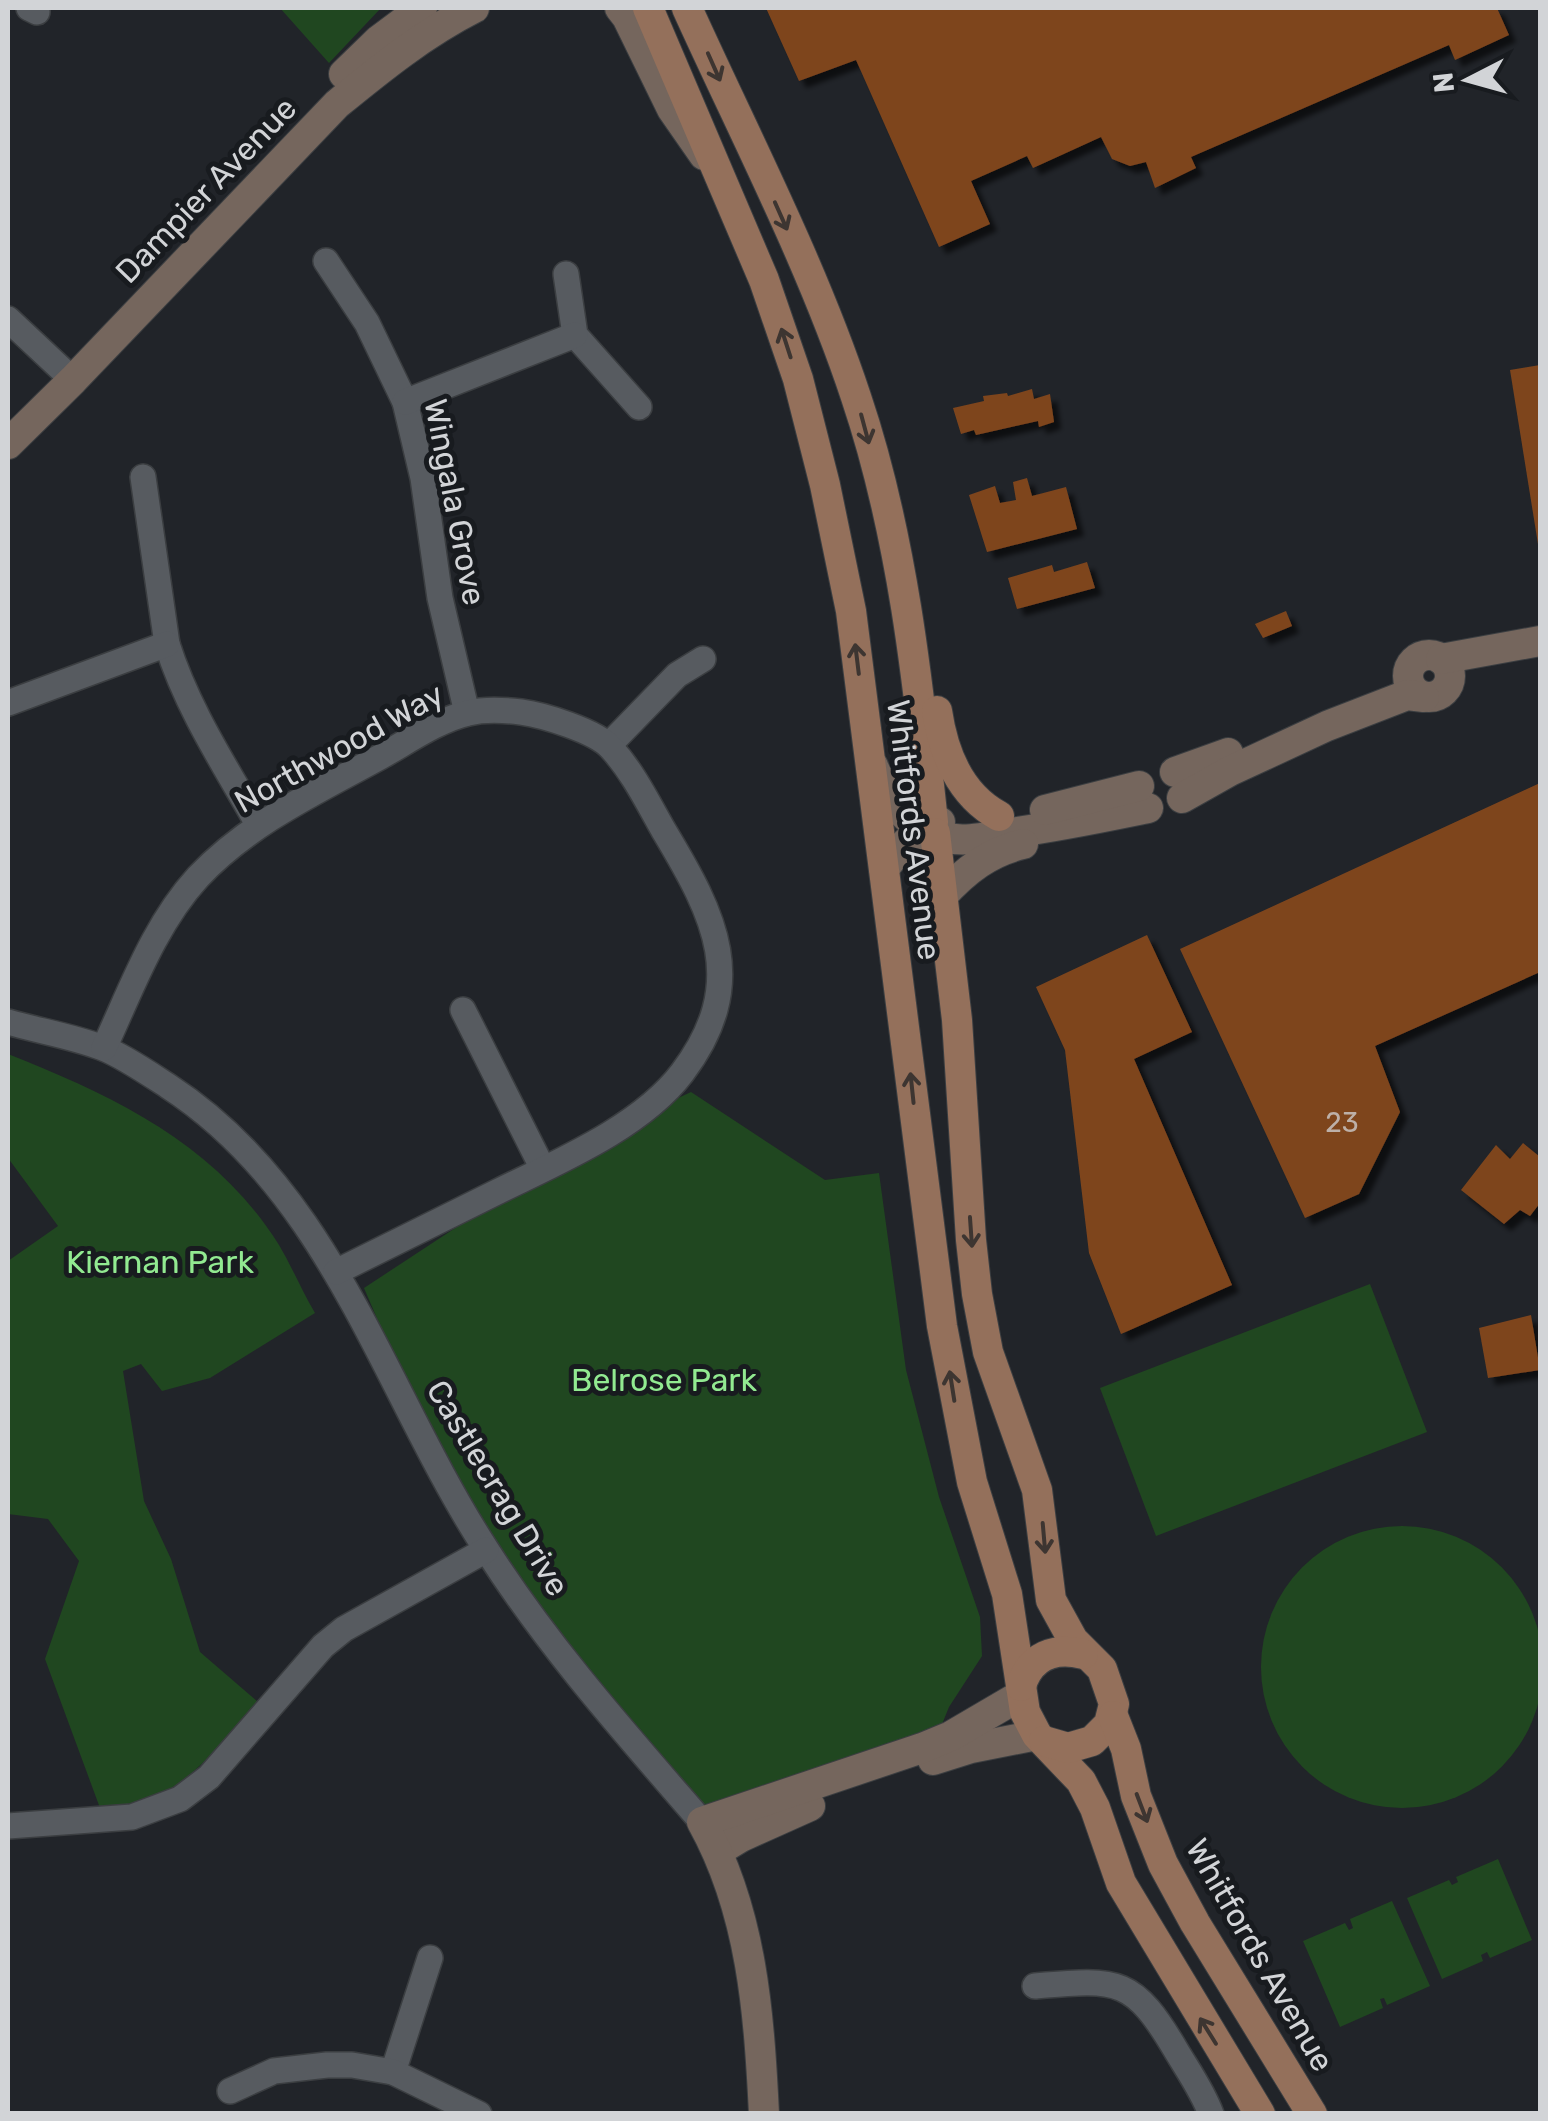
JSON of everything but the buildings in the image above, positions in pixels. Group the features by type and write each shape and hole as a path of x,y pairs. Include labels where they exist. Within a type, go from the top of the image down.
{"main road":[{"name":"Whitfords Avenue","path":"648,8 724,181 782,330 813,437 851,611 929,1238 955,1409 972,1482 1007,1594 1025,1712 1041,1738 1082,1781 1096,1808 1121,1883 1260,2114"},
{"name":"Whitfords Avenue","path":"687,8 820,304 846,370 880,484 904,606 942,896 956,1020 977,1294 996,1378 1036,1490 1051,1600 1083,1654 1102,1669 1108,1680 1114,1704 1112,1716 1126,1749 1136,1796 1163,1864 1312,2114"},
{"path":"904,606 922,627 944,746 980,806 999,816"},
{"path":"1021,1690 1033,1664 1044,1655 1064,1651 1083,1654"},
{"path":"1041,1738 1068,1748 1080,1746 1102,1734 1112,1716"}],"street":[{"name":"Dampier Avenue","path":"8,444 66,374 354,64 422,8"},
{"name":"Dampier Avenue","path":"8,420 66,374 337,104 382,66 445,22 474,8"},
{"path":"620,8 685,131 724,181"},
{"name":"Wingala Grove","path":"326,261 367,323 405,402 423,478 440,598 468,713"},
{"path":"566,274 575,335 639,407"},
{"path":"8,319 66,374"},
{"path":"405,402 575,335"},
{"path":"143,477 167,644 198,718 258,824"},
{"path":"942,896 985,857 1014,846 1112,824 1135,803 1147,773 1153,769 1166,768 1178,785 1230,771 1408,694 1431,677 1540,640"},
{"path":"8,703 167,644"},
{"path":"336,1272 621,1126 665,1092 682,1073 713,1019 719,949 698,886 609,745 676,674 703,659"},
{"path":"1431,677 1540,659"},
{"name":"Northwood Way","path":"104,1048 146,955 178,902 197,878 258,824 424,732 468,713 522,712 572,727 609,745"},
{"path":"869,756 880,784 894,805 913,822 968,839 1092,822 1135,803"},
{"path":"884,868 904,844 931,828 999,816 1135,803"},
{"path":"463,1010 543,1169"},
{"name":"Castlecrag Drive","path":"8,1022 104,1048 187,1098 245,1147 297,1209 336,1272 486,1550 581,1684 702,1822 718,1851 742,1921 754,1982 764,2113"},
{"path":"8,1826 132,1817 180,1799 209,1777 303,1665 344,1628 486,1550"},
{"path":"702,1822 952,1736 1021,1690"},
{"path":"718,1851 778,1819 958,1752 1041,1738"},
{"path":"393,2072 430,1958"},
{"path":"1036,1986 1106,1984 1135,1994 1154,2013 1211,2114"},
{"path":"230,2091 274,2072 352,2065 393,2072 479,2114"},
{"path":"755,2114 764,2113"}],"green space":[{"path":"280,8 381,8 329,63"},
{"name":"Kiernan Park","path":"8,1054 124,1106 194,1151 254,1210 279,1245 315,1313 210,1378 162,1391 141,1364 123,1371 144,1501 171,1559 200,1652 258,1702 213,1752 175,1786 147,1800 100,1808 45,1659 79,1561 48,1519 8,1514 8,1261 58,1226 8,1158"},
{"name":"Belrose Park","path":"691,1092 825,1180 879,1173 906,1370 939,1497 980,1617 982,1656 949,1707 938,1734 705,1807 478,1555 364,1288 557,1161"},
{"path":"1370,1284 1427,1432 1156,1536 1100,1388"},
{"path":"1402,1526 1456,1537 1502,1567 1532,1613 1543,1667 1532,1721 1502,1767 1456,1797 1402,1808 1348,1797 1302,1767 1272,1721 1261,1667 1272,1613 1302,1567 1348,1537"},
{"path":"1498,1859 1532,1940 1490,1958 1487,1952 1481,1955 1483,1961 1442,1979 1407,1898 1449,1880 1452,1885 1458,1882 1456,1877"},
{"path":"1392,1901 1430,1986 1387,2005 1384,1998 1380,1999 1383,2008 1340,2027 1303,1941 1345,1923 1349,1930 1353,1928 1350,1919"}]}
